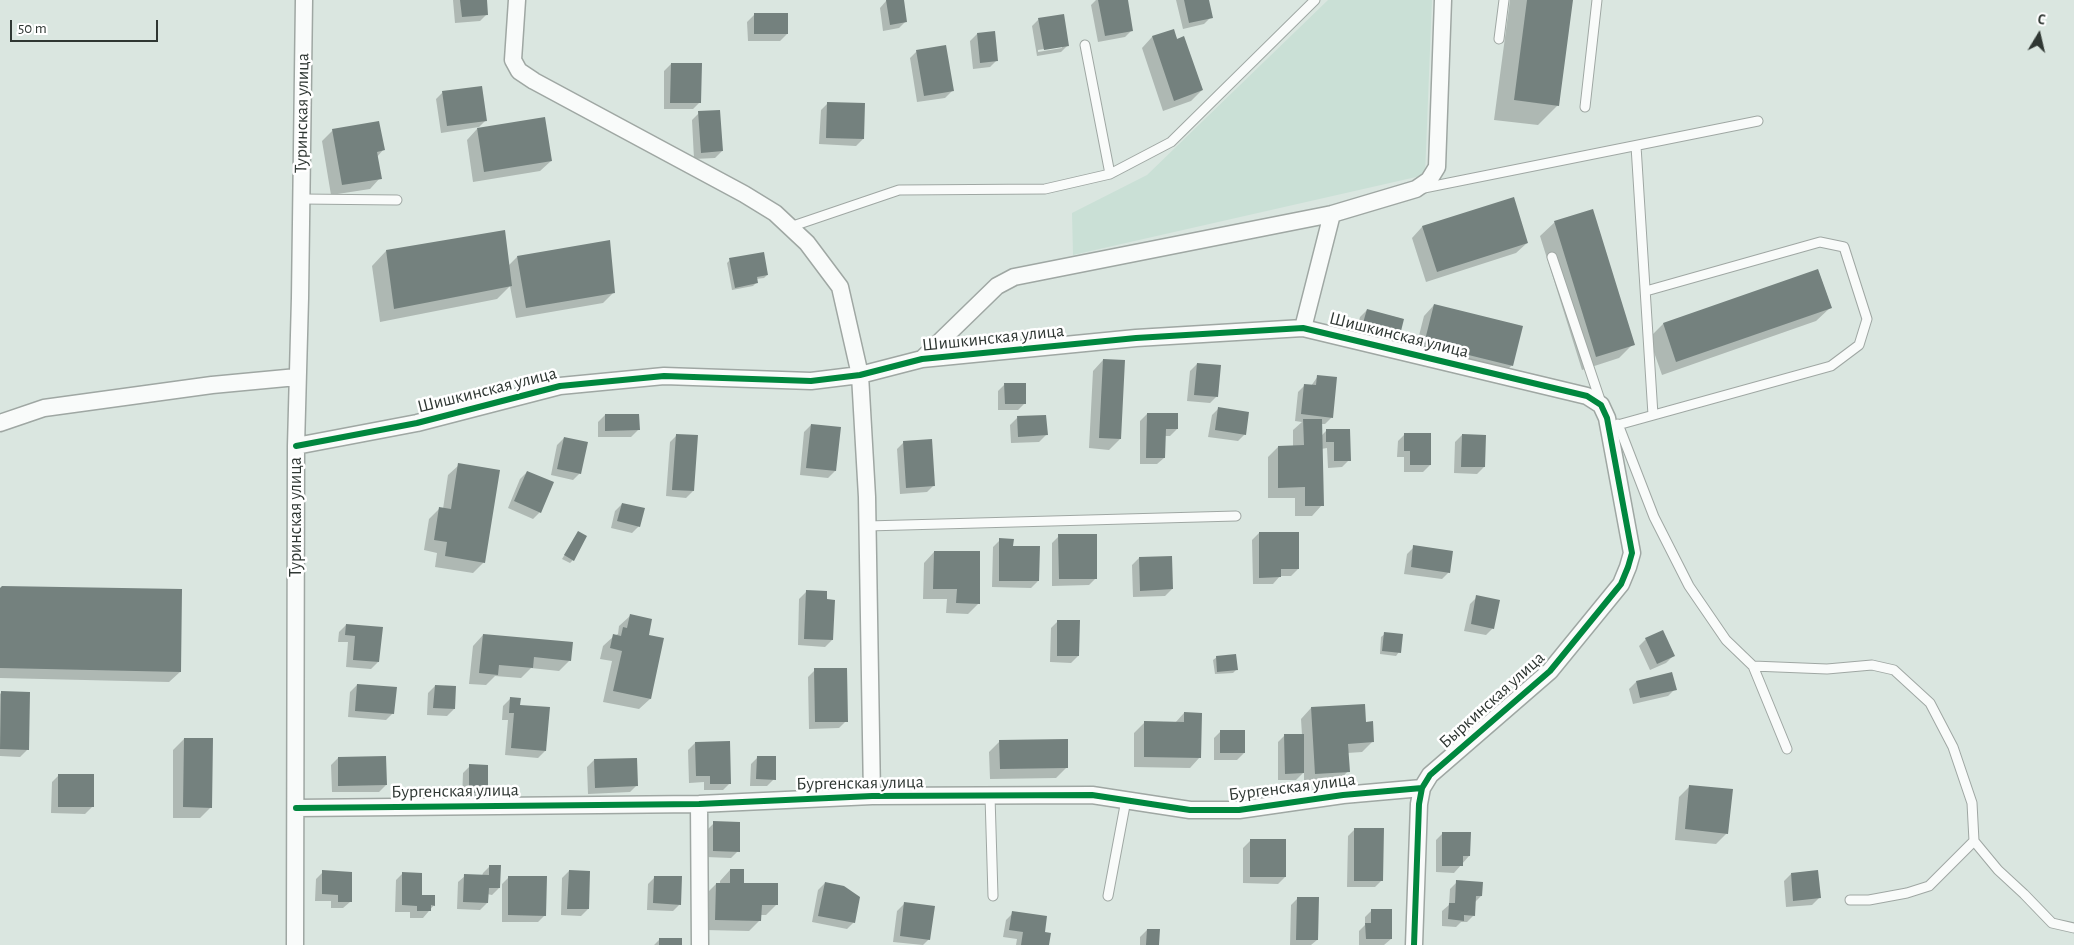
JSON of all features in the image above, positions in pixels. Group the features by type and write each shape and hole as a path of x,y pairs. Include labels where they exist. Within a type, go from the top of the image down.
{"street":[{"name":"Туринская улица","path":"295,945 296,446 302,199 304,0"},
{"path":"517,0 513,60 519,71 534,81 744,194 774,213 806,243 840,287 860,375 868,526 872,796"},
{"name":"Шишкинская улица","path":"922,359 997,286 1014,277 1332,214 1416,190 1429,180 1437,167 1443,0"},
{"path":"1303,328 1332,214"},
{"name":"Шишкинская улица","path":"296,446 417,423 560,386 664,376 811,380 860,375 922,359 1136,338 1303,328 1588,396 1602,406"},
{"path":"0,424 53,407 212,385 297,376"},
{"name":"Быркинская улица","path":"1422,788 1430,775 1550,671 1621,584 1632,553 1613,426 1602,406"},
{"path":"1414,945 1419,804 1422,788"},
{"name":"Бургенская улица","path":"296,808 699,804 872,796 1092,795 1190,810 1239,810 1342,795 1422,788"},
{"path":"699,804 700,945"}],"lane":[{"path":"790,227 899,190 1045,189 1110,174 1171,142 1315,0"},
{"path":"1499,39 1504,0"},
{"path":"1586,107 1597,0"},
{"path":"1085,45 1110,174"},
{"path":"1416,190 1758,121"},
{"path":"1636,146 1653,415"},
{"path":"302,199 397,200"},
{"path":"1646,291 1820,242 1844,247 1867,319 1858,345 1830,366 1613,426 1654,518 1690,586 1726,640 1753,666 1787,749"},
{"path":"1552,257 1602,406"},
{"path":"868,526 1236,516"},
{"path":"1753,666 1826,669 1872,665 1894,670 1930,702 1953,747 1972,803 1974,841 1998,870 2052,923 2074,928"},
{"path":"990,796 993,896"},
{"path":"1108,896 1126,800"},
{"path":"1850,900 1869,900 1907,893 1929,886 1974,841"}],"shaded area":[{"path":"1328,0 1432,0 1425,175 1073,255 1072,213 1147,175"}],"building":[{"path":"460,0 487,0 488,15 462,17"},
{"path":"886,0 904,0 907,22 890,25"},
{"path":"1098,0 1128,0 1133,31 1105,36"},
{"path":"1184,0 1209,0 1213,18 1189,23"},
{"path":"1527,0 1573,0 1559,106 1514,100"},
{"path":"754,13 788,13 788,34 754,34"},
{"path":"1064,14 1069,46 1044,50 1038,18"},
{"path":"1174,29 1177,39 1184,36 1203,90 1174,101 1152,36"},
{"path":"995,31 998,61 980,63 977,33"},
{"path":"946,45 954,91 924,96 916,50"},
{"path":"671,63 702,63 701,103 670,103"},
{"path":"482,86 487,121 447,126 442,91"},
{"path":"827,102 865,103 864,139 826,138"},
{"path":"720,110 723,151 701,153 698,111"},
{"path":"545,117 552,161 484,172 477,128"},
{"path":"379,121 385,150 377,152 382,179 342,185 332,129"},
{"path":"1514,197 1528,243 1437,272 1422,226"},
{"path":"1593,209 1635,345 1596,357 1554,221"},
{"path":"505,230 512,286 394,309 386,250"},
{"path":"610,240 615,293 526,308 517,256"},
{"path":"764,252 768,275 757,277 758,283 735,288 729,258"},
{"path":"1818,269 1832,308 1676,362 1663,323"},
{"path":"1434,304 1523,326 1513,366 1424,344"},
{"path":"1367,309 1404,319 1399,339 1361,330"},
{"path":"1103,359 1125,360 1121,439 1099,438"},
{"path":"1197,363 1221,365 1218,397 1194,395"},
{"path":"1317,375 1337,377 1333,418 1301,414 1304,384 1316,385"},
{"path":"1004,383 1026,383 1026,404 1005,404"},
{"path":"1218,407 1249,412 1246,435 1215,430"},
{"path":"1147,413 1178,413 1178,429 1166,429 1165,458 1146,458"},
{"path":"605,414 639,414 640,430 605,431"},
{"path":"1046,415 1048,435 1018,437 1017,416"},
{"path":"1303,419 1322,419 1324,506 1305,506 1305,487 1278,488 1278,446 1304,445"},
{"path":"811,424 841,427 836,471 806,468"},
{"path":"1326,429 1350,429 1351,461 1334,461 1334,442 1326,442"},
{"path":"1404,433 1431,433 1431,465 1410,465 1410,451 1404,451"},
{"path":"676,434 698,435 694,491 672,490"},
{"path":"1462,434 1486,435 1485,467 1461,467"},
{"path":"564,437 588,442 581,474 557,469"},
{"path":"932,439 935,486 906,488 903,441"},
{"path":"458,463 500,470 485,563 445,556 447,542 434,540 439,507 451,509"},
{"path":"527,471 554,482 541,513 514,501"},
{"path":"622,503 645,508 640,527 617,521"},
{"path":"578,531 587,536 574,561 564,555"},
{"path":"1259,532 1299,532 1299,569 1281,569 1281,577 1259,578"},
{"path":"1058,534 1097,534 1097,579 1059,579"},
{"path":"999,538 1014,539 1013,546 1040,546 1039,581 999,581"},
{"path":"1413,545 1453,551 1450,573 1411,567"},
{"path":"934,551 980,551 980,604 956,603 957,589 933,589"},
{"path":"1172,556 1173,589 1140,591 1139,557"},
{"path":"2,586 182,589 181,672 0,668 0,588"},
{"path":"806,590 827,591 827,599 835,600 833,640 804,639"},
{"path":"1476,595 1500,600 1494,629 1471,624"},
{"path":"630,614 652,619 649,635 664,638 651,699 613,691 622,651 610,648 613,634 621,636 623,627 627,628"},
{"path":"1057,620 1080,620 1079,656 1057,656"},
{"path":"346,624 383,627 379,662 353,660 355,636 345,635"},
{"path":"1663,630 1675,656 1657,664 1645,638"},
{"path":"1384,632 1403,634 1401,653 1382,651"},
{"path":"483,634 573,642 571,661 534,657 533,668 499,665 498,675 479,673"},
{"path":"1236,654 1238,670 1217,672 1216,656"},
{"path":"814,668 847,668 848,722 815,722"},
{"path":"1672,672 1677,690 1640,698 1636,681"},
{"path":"357,684 397,687 394,714 355,711"},
{"path":"435,685 456,686 455,709 433,708"},
{"path":"1,691 30,692 29,750 0,749"},
{"path":"510,697 521,698 520,705 550,707 546,751 511,748 514,713 509,713"},
{"path":"1365,704 1366,722 1373,721 1374,742 1348,744 1350,772 1315,774 1311,707"},
{"path":"1184,712 1202,713 1201,758 1144,757 1144,721 1184,722"},
{"path":"1220,730 1245,730 1245,753 1220,753"},
{"path":"1284,734 1304,734 1304,773 1285,774"},
{"path":"184,738 213,738 212,808 183,807"},
{"path":"1068,739 1068,768 1000,769 999,740"},
{"path":"730,741 731,784 710,784 710,776 696,776 695,742"},
{"path":"386,756 387,785 338,786 338,757"},
{"path":"757,756 776,756 776,780 756,779"},
{"path":"637,758 638,786 595,788 594,759"},
{"path":"469,764 488,765 488,793 469,793"},
{"path":"58,774 94,774 94,807 58,807"},
{"path":"1689,785 1733,789 1728,834 1685,829"},
{"path":"713,821 740,822 740,852 713,851"},
{"path":"1354,828 1384,828 1383,881 1354,881"},
{"path":"1442,832 1471,832 1470,856 1463,856 1463,866 1442,866"},
{"path":"1250,839 1286,839 1286,877 1250,877"},
{"path":"489,865 501,865 500,888 489,888 488,903 463,902 464,874 489,875"},
{"path":"730,869 744,869 744,883 778,883 778,905 762,905 761,921 715,920 716,883 730,883"},
{"path":"322,870 352,872 352,902 338,902 338,895 322,894"},
{"path":"569,870 590,871 589,909 567,909"},
{"path":"1818,870 1821,898 1793,901 1791,873"},
{"path":"402,872 422,873 422,895 435,895 435,906 431,905 431,911 417,911 417,906 402,905"},
{"path":"508,876 547,876 546,916 508,915"},
{"path":"654,876 682,876 681,905 653,903"},
{"path":"1456,880 1483,882 1482,896 1476,896 1475,916 1464,915 1464,921 1448,919 1449,903 1455,903"},
{"path":"825,882 844,886 860,897 855,923 818,916"},
{"path":"1297,897 1319,897 1318,940 1296,940"},
{"path":"904,902 935,906 930,940 900,936"},
{"path":"1371,909 1392,909 1392,939 1366,939 1365,923 1371,923"},
{"path":"1012,911 1047,916 1045,932 1051,933 1049,945 1021,945 1023,932 1009,930"},
{"path":"1147,929 1160,929 1159,945 1146,945"},
{"path":"659,938 682,938 682,945 659,945"}],"cycle path":[{"path":"296,446 417,423 560,386 664,376 811,381 860,375 922,359 1136,338 1303,328 1587,396 1601,405 1607,418 1632,553 1628,567 1621,584 1550,671 1430,775 1422,788 1419,804 1414,945"},
{"path":"296,808 699,804 872,796 1092,795 1190,810 1239,810 1343,795 1422,788"}]}
